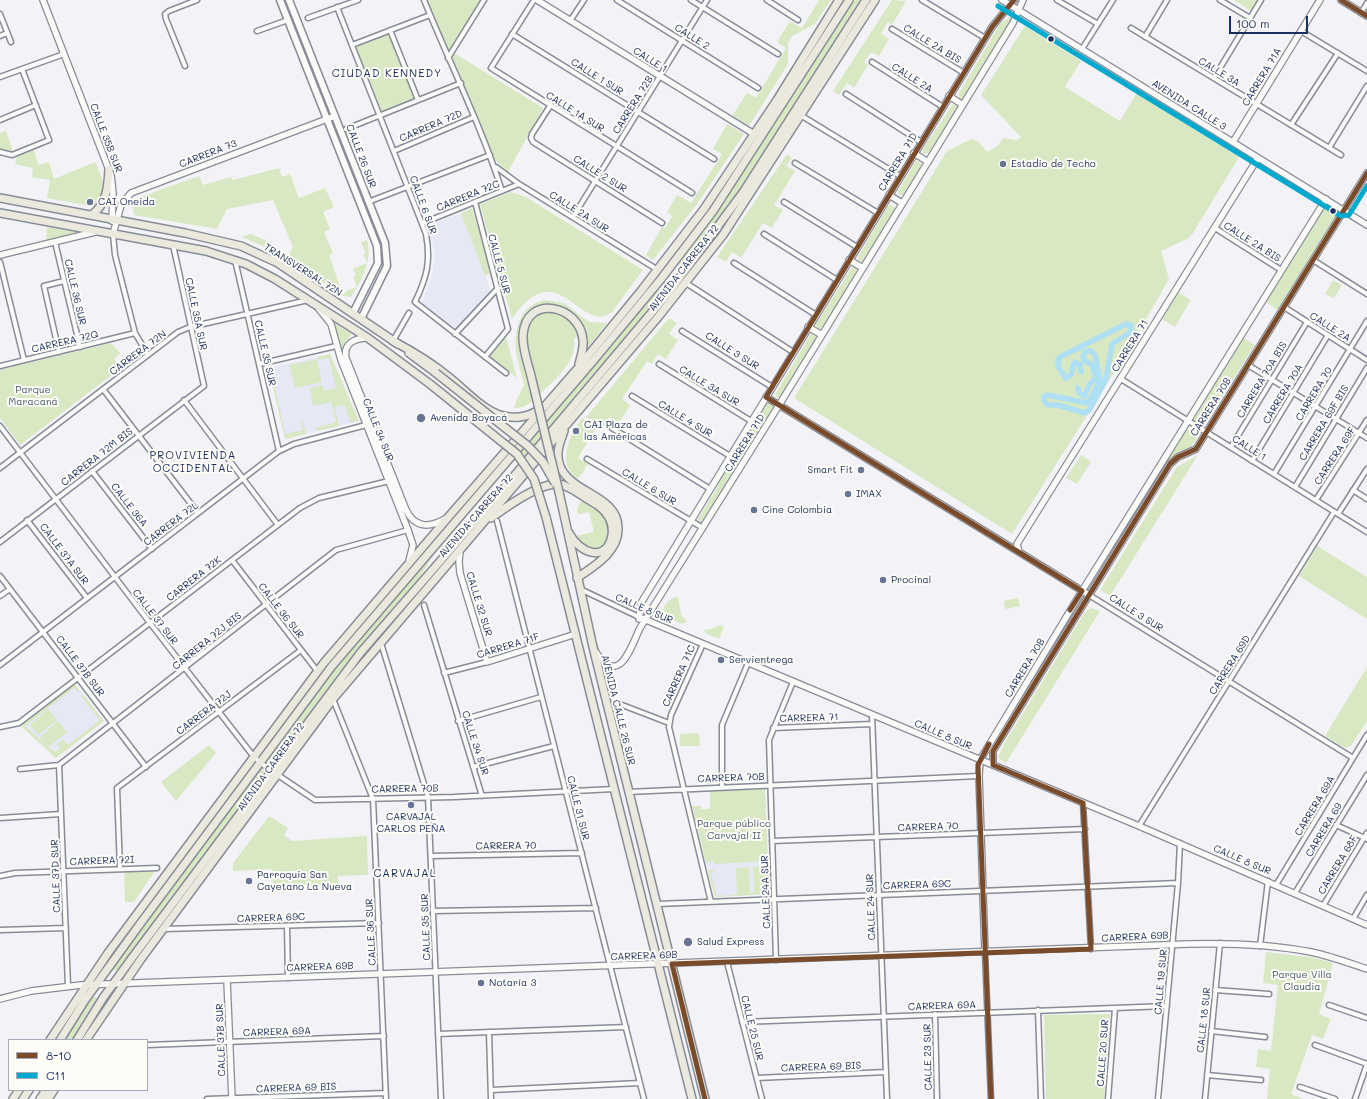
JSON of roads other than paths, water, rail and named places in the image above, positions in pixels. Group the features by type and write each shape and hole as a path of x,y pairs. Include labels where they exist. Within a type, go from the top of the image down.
{"main road":[{"name":"CALLE 26 SUR","path":"280,0 328,118 377,246 378,263 353,314"},
{"name":"CALLE 26 SUR","path":"289,0 385,243 386,266 361,319"},
{"name":"AVENIDA CARRERA 72","path":"51,1039 86,985 193,838 318,672 447,518 578,368 658,270 704,209 754,134 839,0"},
{"name":"AVENIDA CARRERA 72","path":"61,1039 96,984 213,825 348,646 474,501 670,268 727,190 849,0"},
{"name":"AVENIDA CARRERA 72","path":"78,1039 114,984 232,822 361,652 509,482 656,307 716,230 749,182 866,0"},
{"name":"AVENIDA CARRERA 72","path":"87,1039 123,984 333,699 686,283 726,231 876,0"},
{"path":"841,39 860,24"},
{"path":"92,215 99,209 105,198 108,187 108,169"},
{"path":"746,202 749,182"},
{"path":"704,209 727,190"},
{"name":"TRANSVERSAL 72N","path":"0,198 212,238 255,252 278,263 393,341 436,373"},
{"path":"0,213 215,253 235,259 261,271 316,304 368,338 430,384 517,454 528,467 536,483 546,517 692,1099"},
{"path":"377,246 385,243"},
{"path":"633,313 641,291"},
{"path":"559,492 523,336 528,318 539,309 554,308 560,310 577,324 583,341 578,368"},
{"path":"393,341 424,358 493,413 508,417 518,417 536,411 546,403"},
{"name":"AVENIDA CALLE 26 SUR","path":"436,373 535,452 548,469 559,492 593,647 705,1099"},
{"path":"567,424 559,448 560,466 567,478 612,509 618,519 616,543 607,555 577,578"},
{"path":"483,523 521,498 545,486 558,483 599,506 611,522 612,534 610,541 605,548 599,551 591,553 582,550 568,533"},
{"path":"388,599 394,580"},
{"path":"402,604 425,590"},
{"path":"348,646 362,618"},
{"path":"348,681 361,652"},
{"path":"232,822 250,813"},
{"path":"193,838 213,825"}],"street":[{"name":"CALLE 35B SUR","path":"43,0 108,169 113,186 115,219"},
{"path":"185,66 165,17 169,11 197,0"},
{"path":"308,18 358,0"},
{"path":"424,0 448,58 461,83 494,165 502,191"},
{"path":"448,58 484,0"},
{"path":"512,34 535,0"},
{"name":"CALLE 1","path":"535,0 754,134"},
{"path":"570,21 584,0"},
{"name":"CALLE 2","path":"617,0 758,88"},
{"path":"692,0 778,54"},
{"name":"CARRERA 72B","path":"573,217 707,0"},
{"path":"767,0 798,20"},
{"path":"922,0 985,38"},
{"name":"AVENIDA CALLE 3","path":"1002,0 1012,2 1018,10 1367,224"},
{"name":"CARRERA 71D","path":"593,647 604,663 611,666 618,666 627,656 640,628 779,405 1013,23 1023,0"},
{"path":"1057,0 1098,24"},
{"path":"1082,49 1113,0"},
{"path":"1145,37 1167,0"},
{"path":"1220,0 1250,18"},
{"path":"1214,78 1261,0"},
{"name":"CARRERA 71A","path":"1233,142 1320,0"},
{"path":"1341,0 1367,16"},
{"name":"CARRERA 71D","path":"640,628 639,617 641,603 914,153 985,38 1012,2"},
{"path":"1361,13 1367,3"},
{"name":"CALLE 6 SUR","path":"337,7 423,223 428,244 428,268 426,277 415,302 506,373"},
{"path":"0,14 11,42"},
{"path":"352,45 430,15"},
{"path":"257,31 288,20"},
{"name":"CALLE 3A","path":"1131,28 1341,155"},
{"name":"CALLE 2A BIS","path":"892,29 964,73"},
{"path":"390,30 418,100"},
{"path":"1301,31 1367,71"},
{"path":"0,36 7,33"},
{"name":"CALLE 1A SUR","path":"512,34 491,68 692,194"},
{"name":"CALLE 1 SUR","path":"512,34 714,159"},
{"path":"1291,125 1338,53"},
{"path":"0,77 64,54"},
{"name":"CALLE 2A","path":"872,62 943,107"},
{"path":"0,152 12,155 49,140 22,69"},
{"path":"346,129 461,83"},
{"path":"1329,148 1367,86"},
{"path":"846,94 921,142"},
{"path":"950,96 963,104"},
{"path":"0,120 36,106"},
{"name":"CALLE 2 SUR","path":"550,106 531,138 662,223"},
{"name":"CARRERA 73","path":"113,234 115,219 124,200 131,193 335,116"},
{"path":"802,116 900,176"},
{"name":"CARRERA 72D","path":"394,151 474,117"},
{"path":"914,153 928,162"},
{"path":"368,202 490,155"},
{"name":"CARRERA 71","path":"1017,544 1258,158"},
{"path":"795,163 878,213"},
{"name":"CALLE 2A SUR","path":"494,165 519,184 658,270"},
{"name":"CARRERA 70B","path":"993,765 993,751 1170,464 1178,457 1196,449 1367,173"},
{"name":"CARRERA 72C","path":"423,223 519,184"},
{"path":"889,195 902,203"},
{"name":"CARRERA 70B","path":"980,760 1082,591 1326,199"},
{"name":"CALLE 5 SUR","path":"475,202 508,329 485,357"},
{"path":"784,202 857,247"},
{"name":"CALLE 2A BIS","path":"1215,228 1282,270"},
{"path":"0,255 98,231"},
{"path":"113,234 114,250 135,333 148,355"},
{"path":"764,234 837,280"},
{"name":"CALLE 36 SUR","path":"55,242 80,346"},
{"name":"CALLE 35A SUR","path":"173,244 204,386"},
{"name":"CALLE 35 SUR","path":"235,259 279,451"},
{"path":"849,260 863,268"},
{"path":"1313,260 1367,294"},
{"path":"0,262 24,360"},
{"path":"734,263 816,315"},
{"path":"59,352 44,286 64,281"},
{"path":"686,283 793,352"},
{"path":"455,334 498,288"},
{"name":"CARRERA 72N","path":"0,468 178,332 190,327 308,300"},
{"name":"CALLE 34 SUR","path":"316,304 331,324 336,346 366,426 408,515 417,524 428,526 447,518"},
{"name":"CALLE 2A","path":"1284,307 1367,360"},
{"path":"393,341 409,313"},
{"name":"CARRERA 70A BIS","path":"1231,447 1307,322"},
{"name":"CARRERA 70","path":"1274,474 1367,322"},
{"path":"808,327 822,335"},
{"name":"CALLE 3 SUR","path":"682,330 772,387"},
{"name":"CARRERA 72Q","path":"0,366 135,333"},
{"name":"CARRERA 70A","path":"1252,461 1328,335"},
{"name":"CALLE 34 SUR","path":"368,338 353,340 346,349 346,358 413,545 407,565"},
{"path":"259,364 336,346"},
{"name":"CALLE 3A SUR","path":"659,364 751,421"},
{"path":"1248,365 1367,438"},
{"name":"CARRERA 69F BIS","path":"1295,487 1367,368"},
{"name":"CALLE 1","path":"1121,379 1367,532"},
{"name":"CARRERA 72M BIS","path":"0,542 204,386"},
{"path":"103,389 198,513"},
{"name":"CALLE 4 SUR","path":"632,396 730,456"},
{"name":"CALLE 3 SUR","path":"766,397 1353,758"},
{"path":"184,400 278,525"},
{"name":"CARRERA 69F","path":"1316,500 1367,420"},
{"name":"CALLE 37 SUR","path":"0,426 254,757 316,800"},
{"name":"CARRERA 72L","path":"0,665 279,451 294,444 366,426"},
{"path":"612,428 710,489"},
{"name":"CALLE 6 SUR","path":"587,459 703,528"},
{"name":"CARRERA 69D","path":"1139,826 1336,513 1367,469"},
{"name":"CALLE 36A","path":"92,471 152,549"},
{"name":"CARRERA 72K","path":"0,727 18,722 78,678 300,508 319,498 389,477"},
{"path":"1353,490 1367,499"},
{"name":"CALLE 37A SUR","path":"27,520 88,598"},
{"name":"CALLE 31 SUR","path":"497,521 644,1099"},
{"name":"CARRERA 72J BIS","path":"59,765 185,669 336,550 408,530"},
{"path":"1008,545 1017,544 1019,552"},
{"name":"CALLE 32 SUR","path":"460,549 460,573 487,662"},
{"name":"CALLE 36 SUR","path":"232,560 318,672"},
{"name":"CALLE 37B SUR","path":"0,576 146,767"},
{"name":"CALLE 8 SUR","path":"579,588 645,620 1180,843 1367,925"},
{"path":"0,596 10,589"},
{"name":"CALLE 34 SUR","path":"424,604 458,721 482,796"},
{"name":"CARRERA 71F","path":"444,673 530,650 576,634"},
{"name":"CALLE 35 SUR","path":"381,642 428,797 441,1099"},
{"name":"CARRERA 71C","path":"703,644 669,723 669,732 711,902"},
{"name":"CARRERA 72J","path":"120,869 118,788 218,711 301,650"},
{"path":"722,787 722,725 748,663"},
{"name":"CARRERA 71","path":"793,682 773,728 872,724"},
{"path":"458,721 541,697"},
{"name":"CALLE 36 SUR","path":"333,699 373,799 382,974 386,1099"},
{"path":"617,703 669,723"},
{"name":"CALLE 24 SUR","path":"872,715 886,1099"},
{"name":"CALLE 24A SUR","path":"773,728 769,740 776,960"},
{"name":"CARRERA 69A","path":"1276,885 1367,735"},
{"path":"473,767 554,746"},
{"path":"980,760 978,776 991,1099"},
{"path":"20,769 59,765"},
{"name":"CALLE 37D SUR","path":"59,765 68,986"},
{"name":"CARRERA 69","path":"1295,893 1367,775"},
{"name":"CARRERA 70B","path":"628,792 683,788 978,776"},
{"name":"CARRERA 70B","path":"316,800 482,796 615,789"},
{"path":"1083,803 1091,949"},
{"path":"0,818 61,814"},
{"path":"1336,825 1366,838"},
{"name":"CARRERA 70","path":"772,841 1085,829"},
{"name":"CARRERA 68F","path":"1323,906 1366,838 1367,833"},
{"name":"CALLE 19 SUR","path":"1158,1099 1178,883 1180,843"},
{"name":"CARRERA 70","path":"431,856 582,853"},
{"name":"CARRERA 72I","path":"0,876 14,873 157,868"},
{"path":"1260,946 1268,881"},
{"name":"CARRERA 69C","path":"656,904 1178,883"},
{"path":"1354,919 1367,895"},
{"path":"433,911 596,908"},
{"name":"CARRERA 69C","path":"164,929 379,923"},
{"path":"287,926 288,978"},
{"path":"0,930 66,928"},
{"name":"CARRERA 69B","path":"0,999 31,991 96,984 985,953 1172,945 1220,944 1260,946 1312,952 1367,969"},
{"name":"CALLE 18 SUR","path":"1205,1099 1220,944"},
{"name":"CALLE 25 SUR","path":"727,962 762,1099"},
{"name":"CALLE 37B SUR","path":"227,980 232,1099"},
{"path":"1216,990 1269,994"},
{"path":"1329,1005 1367,1018"},
{"name":"CARRERA 69A","path":"742,1022 1167,1006"},
{"name":"CALLE 20 SUR","path":"1108,1099 1115,1008"},
{"path":"1038,1010 1041,1099"},
{"name":"CALLE 23 SUR","path":"935,1014 937,1099"},
{"path":"438,1034 626,1027"},
{"path":"1212,1031 1265,1037"},
{"path":"489,1032 491,1099"},
{"name":"CARRERA 69A","path":"148,1045 384,1036"},
{"path":"1315,1045 1367,1064 1355,1099"},
{"name":"CARRERA 69 BIS","path":"757,1078 886,1072"},
{"path":"1207,1075 1262,1080"},
{"path":"491,1090 640,1083"},
{"path":"1300,1087 1335,1099"},
{"name":"CARRERA 69 BIS","path":"207,1099 386,1093"}],"waterway":[{"path":"1078,388 1079,393 1085,396 1089,385 1096,378 1092,365 1085,361 1083,357 1085,352 1091,351 1095,355 1100,381 1090,401 1088,403 1047,395 1044,397 1044,401 1048,405 1058,405 1085,413 1090,409 1106,379 1112,344 1131,332 1131,326 1128,324 1124,325 1060,357 1058,361 1059,368 1066,378 1071,375 1074,363 1080,364 1081,372"}],"place":[{"name":"Estadio de Techo","path":"1003,164"},
{"name":"CAI Oneida","path":"90,202"},
{"name":"Avenida Boyacá","path":"421,418"},
{"name":"CAI Plaza de las Américas","path":"576,431"},
{"name":"Smart Fit","path":"861,470"},
{"name":"IMAX","path":"848,494"},
{"name":"Cine Colombia","path":"754,510"},
{"name":"Procinal","path":"883,580"},
{"name":"Servientrega","path":"721,660"},
{"name":"CARVAJAL CARLOS PEÑA","path":"411,805"},
{"name":"Parroquia San Cayetano La Nueva","path":"249,881"},
{"name":"Salud Express","path":"688,942"},
{"name":"Notaría 3","path":"481,983"}],"district":[{"name":"CIUDAD KENNEDY","path":"387,74"},
{"name":"PROVIVIENDA OCCIDENTAL","path":"193,462"},
{"name":"CARVAJAL","path":"405,874"}],"park label":[{"name":"Parque Maracaná","path":"33,396"},
{"name":"Parque público Carvajal II","path":"734,830"},
{"name":"Parque Villa Claudia","path":"1302,980"}]}
